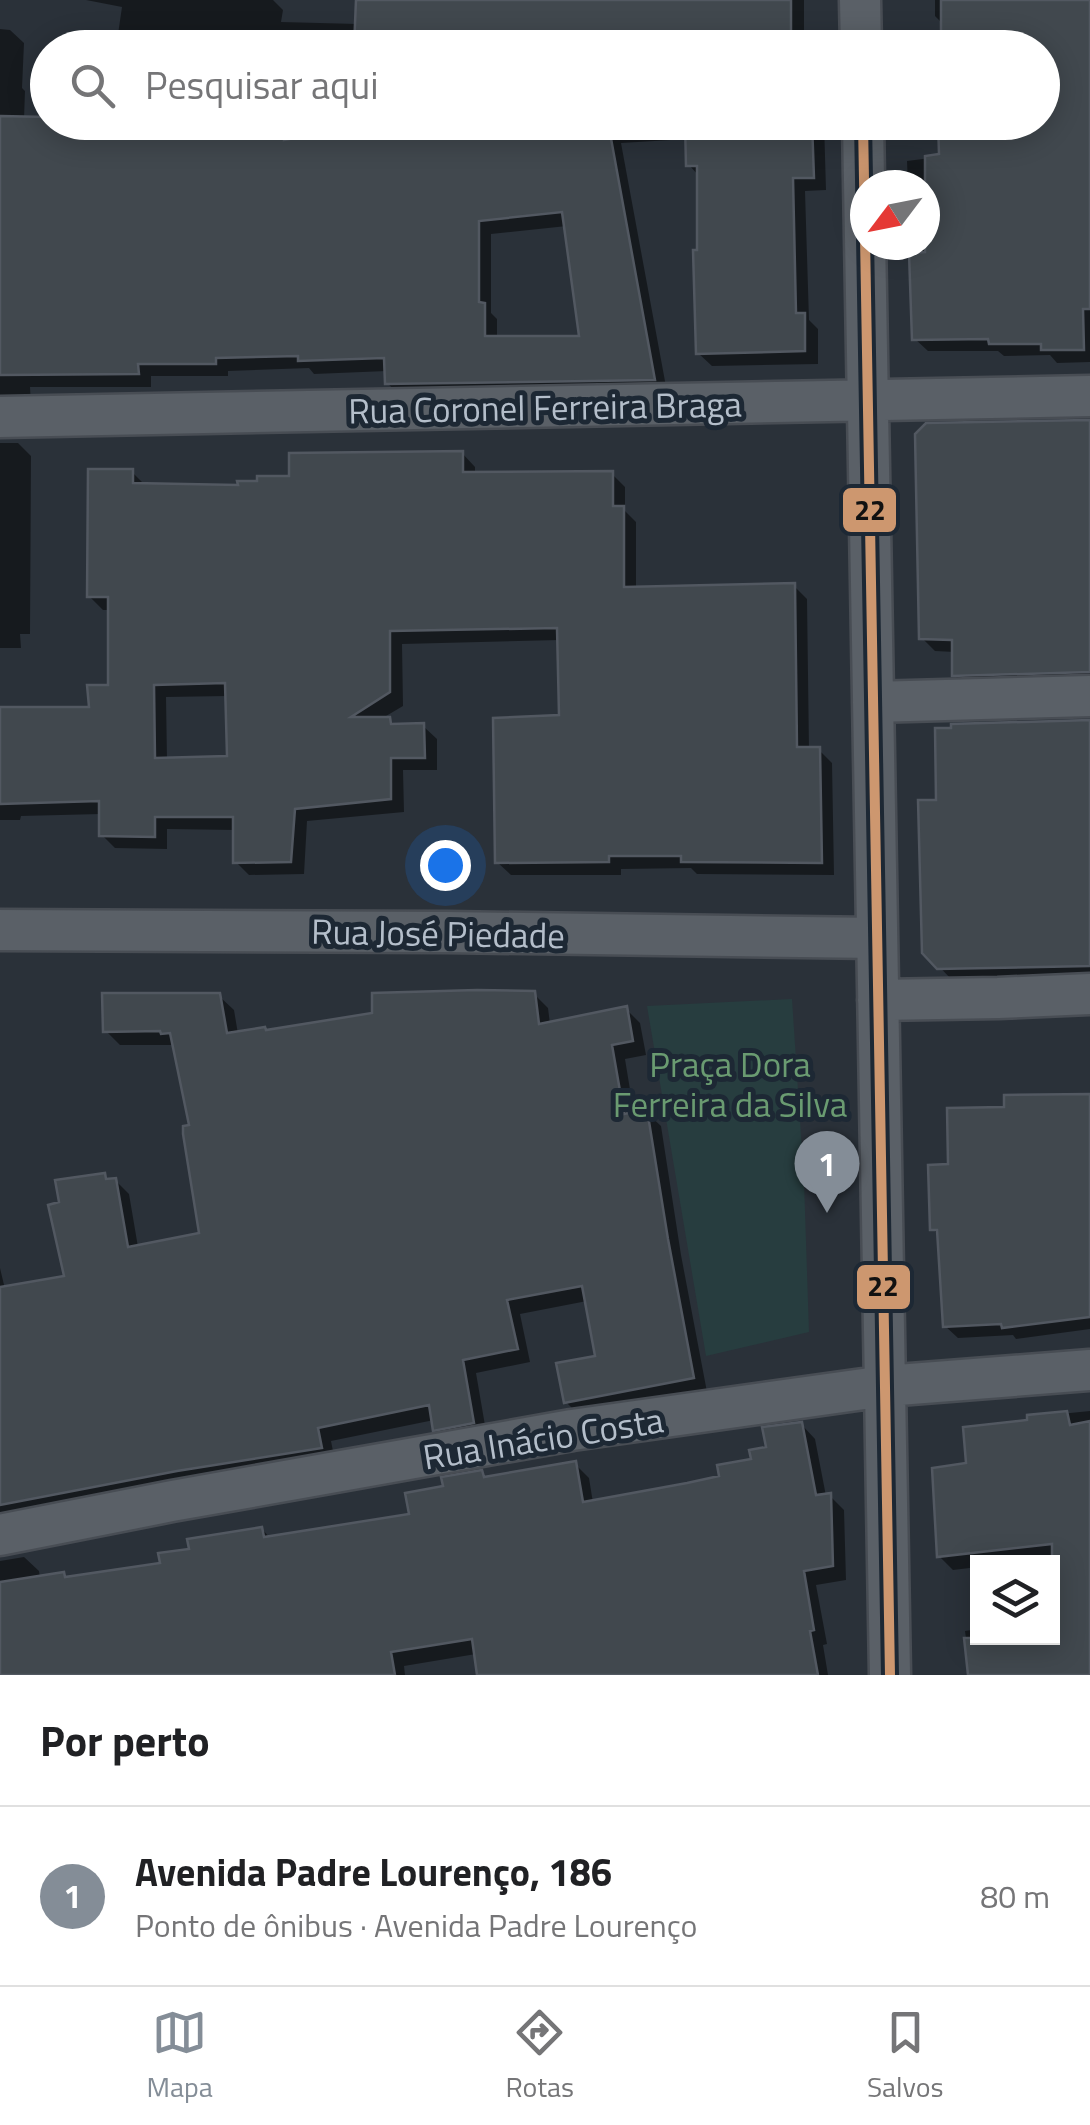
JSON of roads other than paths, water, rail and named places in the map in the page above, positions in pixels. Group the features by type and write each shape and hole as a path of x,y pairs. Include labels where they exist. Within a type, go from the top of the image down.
{"street":[{"path":"860,0 861,30"},
{"path":"863,140 890,1675"},
{"name":"Rua Coronel Ferreira Braga","path":"0,417 1090,396"},
{"path":"873,702 1090,696"},
{"name":"Rua José Piedade","path":"0,930 877,938"},
{"path":"878,1000 1090,994"},
{"name":"Rua Inácio Costa","path":"0,1535 572,1430 885,1386 1090,1370"}],"place":[{"name":"Avenida Padre Lourenço, 186","path":"827,1213"}],"park label":[{"name":"Praça Dora Ferreira da Silva","path":"730,1084"}]}
